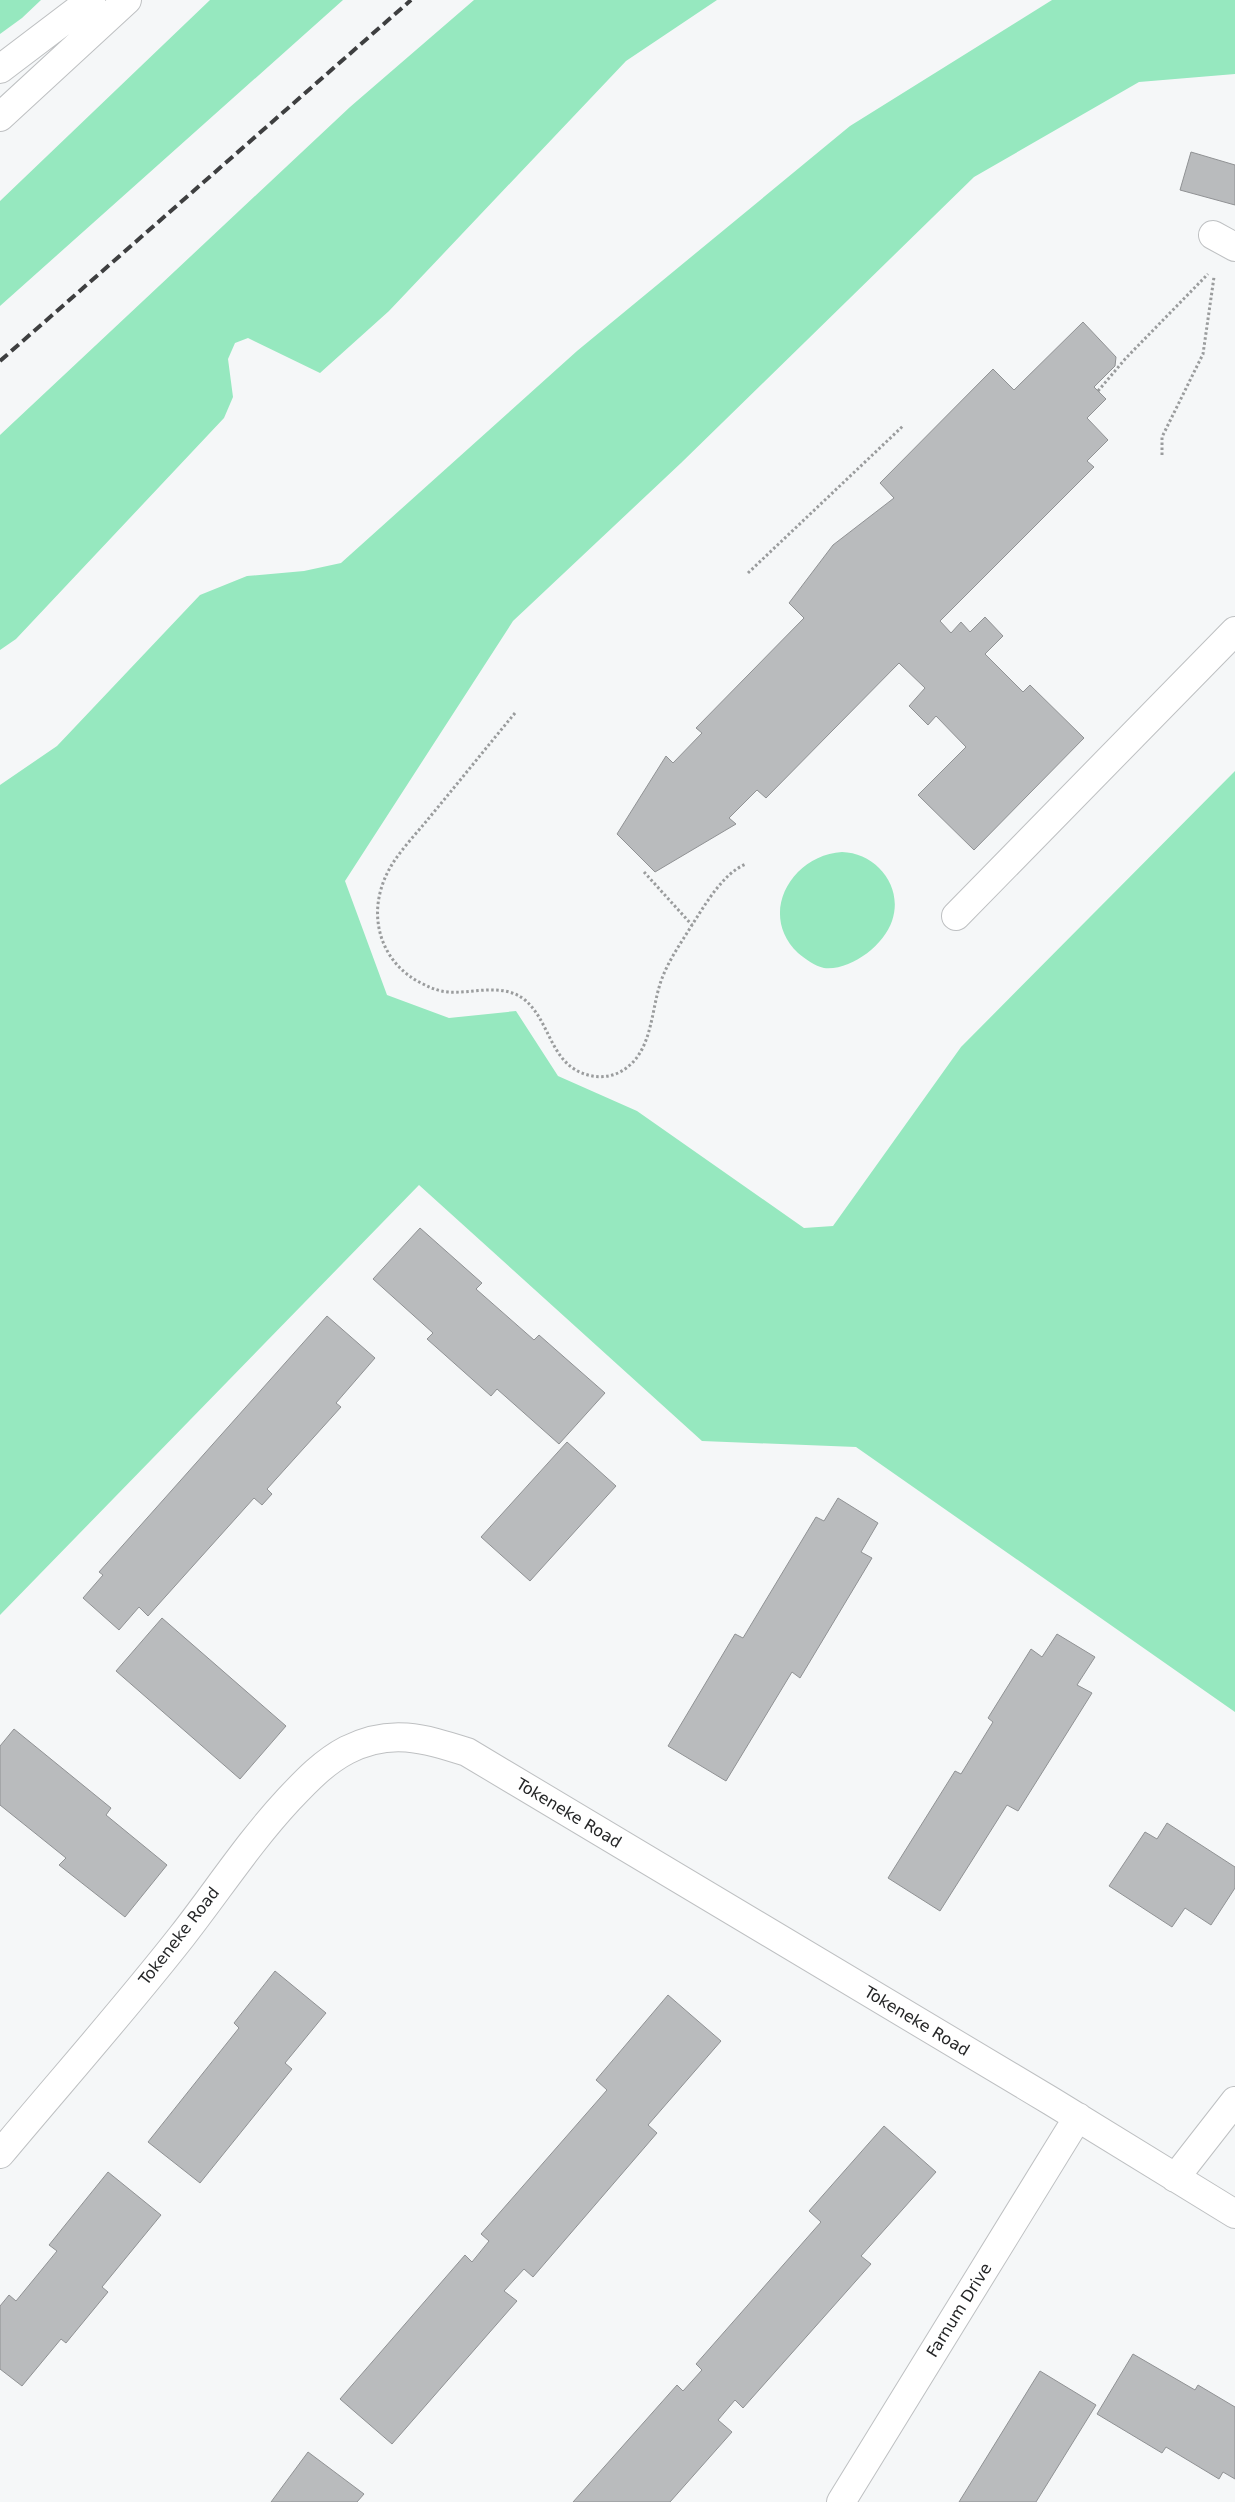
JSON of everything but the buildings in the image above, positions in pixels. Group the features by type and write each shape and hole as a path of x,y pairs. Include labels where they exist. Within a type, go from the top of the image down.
{"street":[{"path":"0,69 92,0"},
{"path":"0,117 127,0"},
{"path":"956,916 1235,631"},
{"name":"Tokeneke Road","path":"0,2154 182,1936 245,1850 300,1788 321,1767 346,1750 384,1737 404,1736 425,1738 467,1752 1078,2117 1235,2214"},
{"path":"1175,2178 1235,2101"},
{"name":"Farnum Drive","path":"841,2502 1078,2117"}],"path":[{"path":"1098,391 1126,358 1209,274"},
{"path":"1162,455 1162,437 1202,354 1214,276"},
{"path":"748,573 904,425"},
{"path":"515,713 398,856 382,885 377,905 377,925 382,943 394,962 404,973 435,989 449,992 498,990 524,999 534,1010 557,1054 579,1073 607,1076 618,1072 630,1064 645,1046 661,981 671,960 715,892 740,867 746,864"},
{"path":"644,872 692,925"}],"green space":[{"path":"0,0 41,0 22,18 0,34"},
{"path":"210,0 343,0 0,306 0,201"},
{"path":"474,0 717,0 626,61 389,311 320,373 248,338 235,343 228,359 233,397 224,418 16,639 0,650 0,435 350,107"},
{"path":"1052,0 1235,0 1235,74 1139,82 974,177 681,463 513,621 345,881 387,995 449,1018 516,1011 558,1076 637,1111 804,1228 833,1226 961,1047 1235,771 1235,1712 856,1447 702,1441 419,1185 0,1615 0,785 57,746 200,595 247,576 304,571 341,563 577,351 850,126"},
{"path":"842,852 866,858 876,865 890,884 895,908 888,930 882,939 865,955 845,965 824,968 814,964 798,953 786,938 781,921 781,905 786,889 795,875 808,864 824,856"}],"railway":[{"path":"0,361 411,0"}]}
